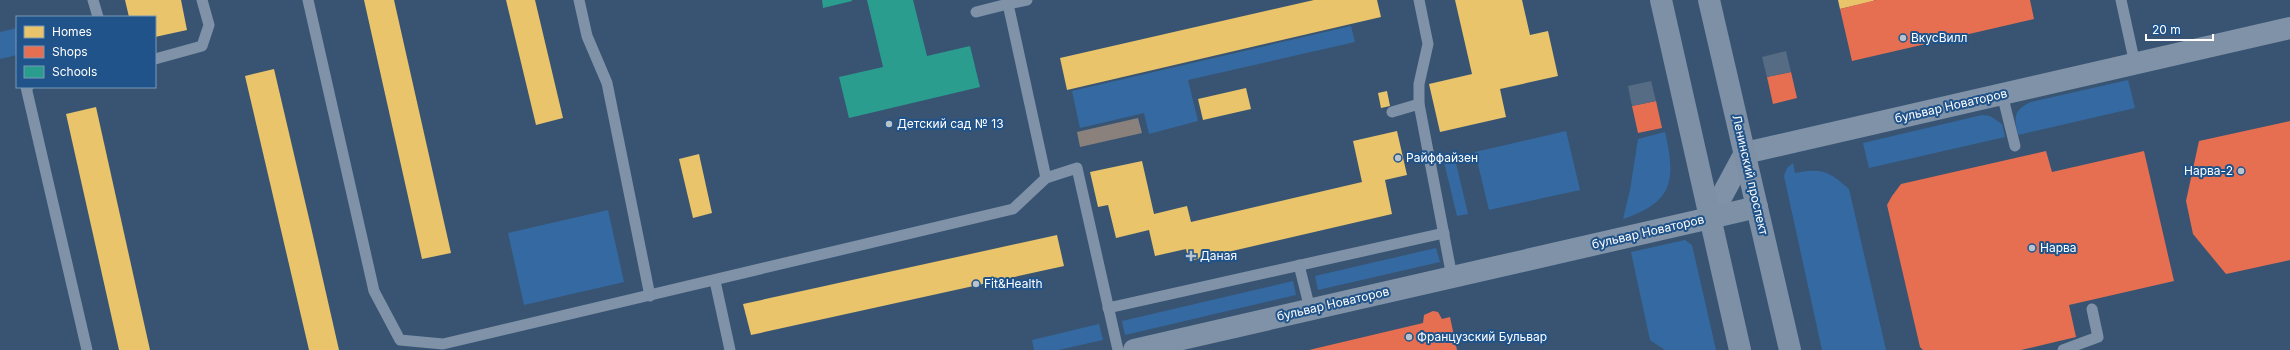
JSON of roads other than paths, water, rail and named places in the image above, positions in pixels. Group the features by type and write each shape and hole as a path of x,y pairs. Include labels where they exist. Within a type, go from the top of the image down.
{"main road":[{"path":"1660,0 1740,350"},
{"name":"Ленинский проспект","path":"1709,0 1790,350"},
{"path":"1710,218 1757,207"}],"street":[{"name":"бульвар Новаторов","path":"1134,350 1710,218 1745,154 2290,28"}],"lane":[{"path":"93,0 98,16"},
{"path":"156,59 202,46 208,25 202,0"},
{"path":"308,0 374,291 400,340 443,347 1013,209 1046,178 1077,168 1118,350"},
{"path":"578,0 587,36 607,84 650,296"},
{"path":"976,12 1007,2 1027,0"},
{"path":"1419,0 1428,44 1419,84 1419,104 1452,277"},
{"path":"2121,0 2135,64"},
{"path":"1007,2 1046,178"},
{"path":"26,88 87,350"},
{"path":"2002,94 2015,146"},
{"path":"1392,112 1419,104"},
{"path":"1108,308 1444,233"},
{"path":"1299,265 1310,310"},
{"path":"715,281 730,350"},
{"path":"2058,348 2098,337 2092,309"}],"place":[{"name":"ВкусВилл","path":"1903,38"},
{"name":"Детский сад № 13","path":"889,124"},
{"name":"Райффайзен","path":"1398,158"},
{"name":"Нарва-2","path":"2241,171"},
{"name":"Нарва","path":"2032,248"},
{"name":"Даная","path":"1191,256"},
{"name":"Fit&Health","path":"976,284"},
{"name":"Французский Бульвар","path":"1409,337"}]}
